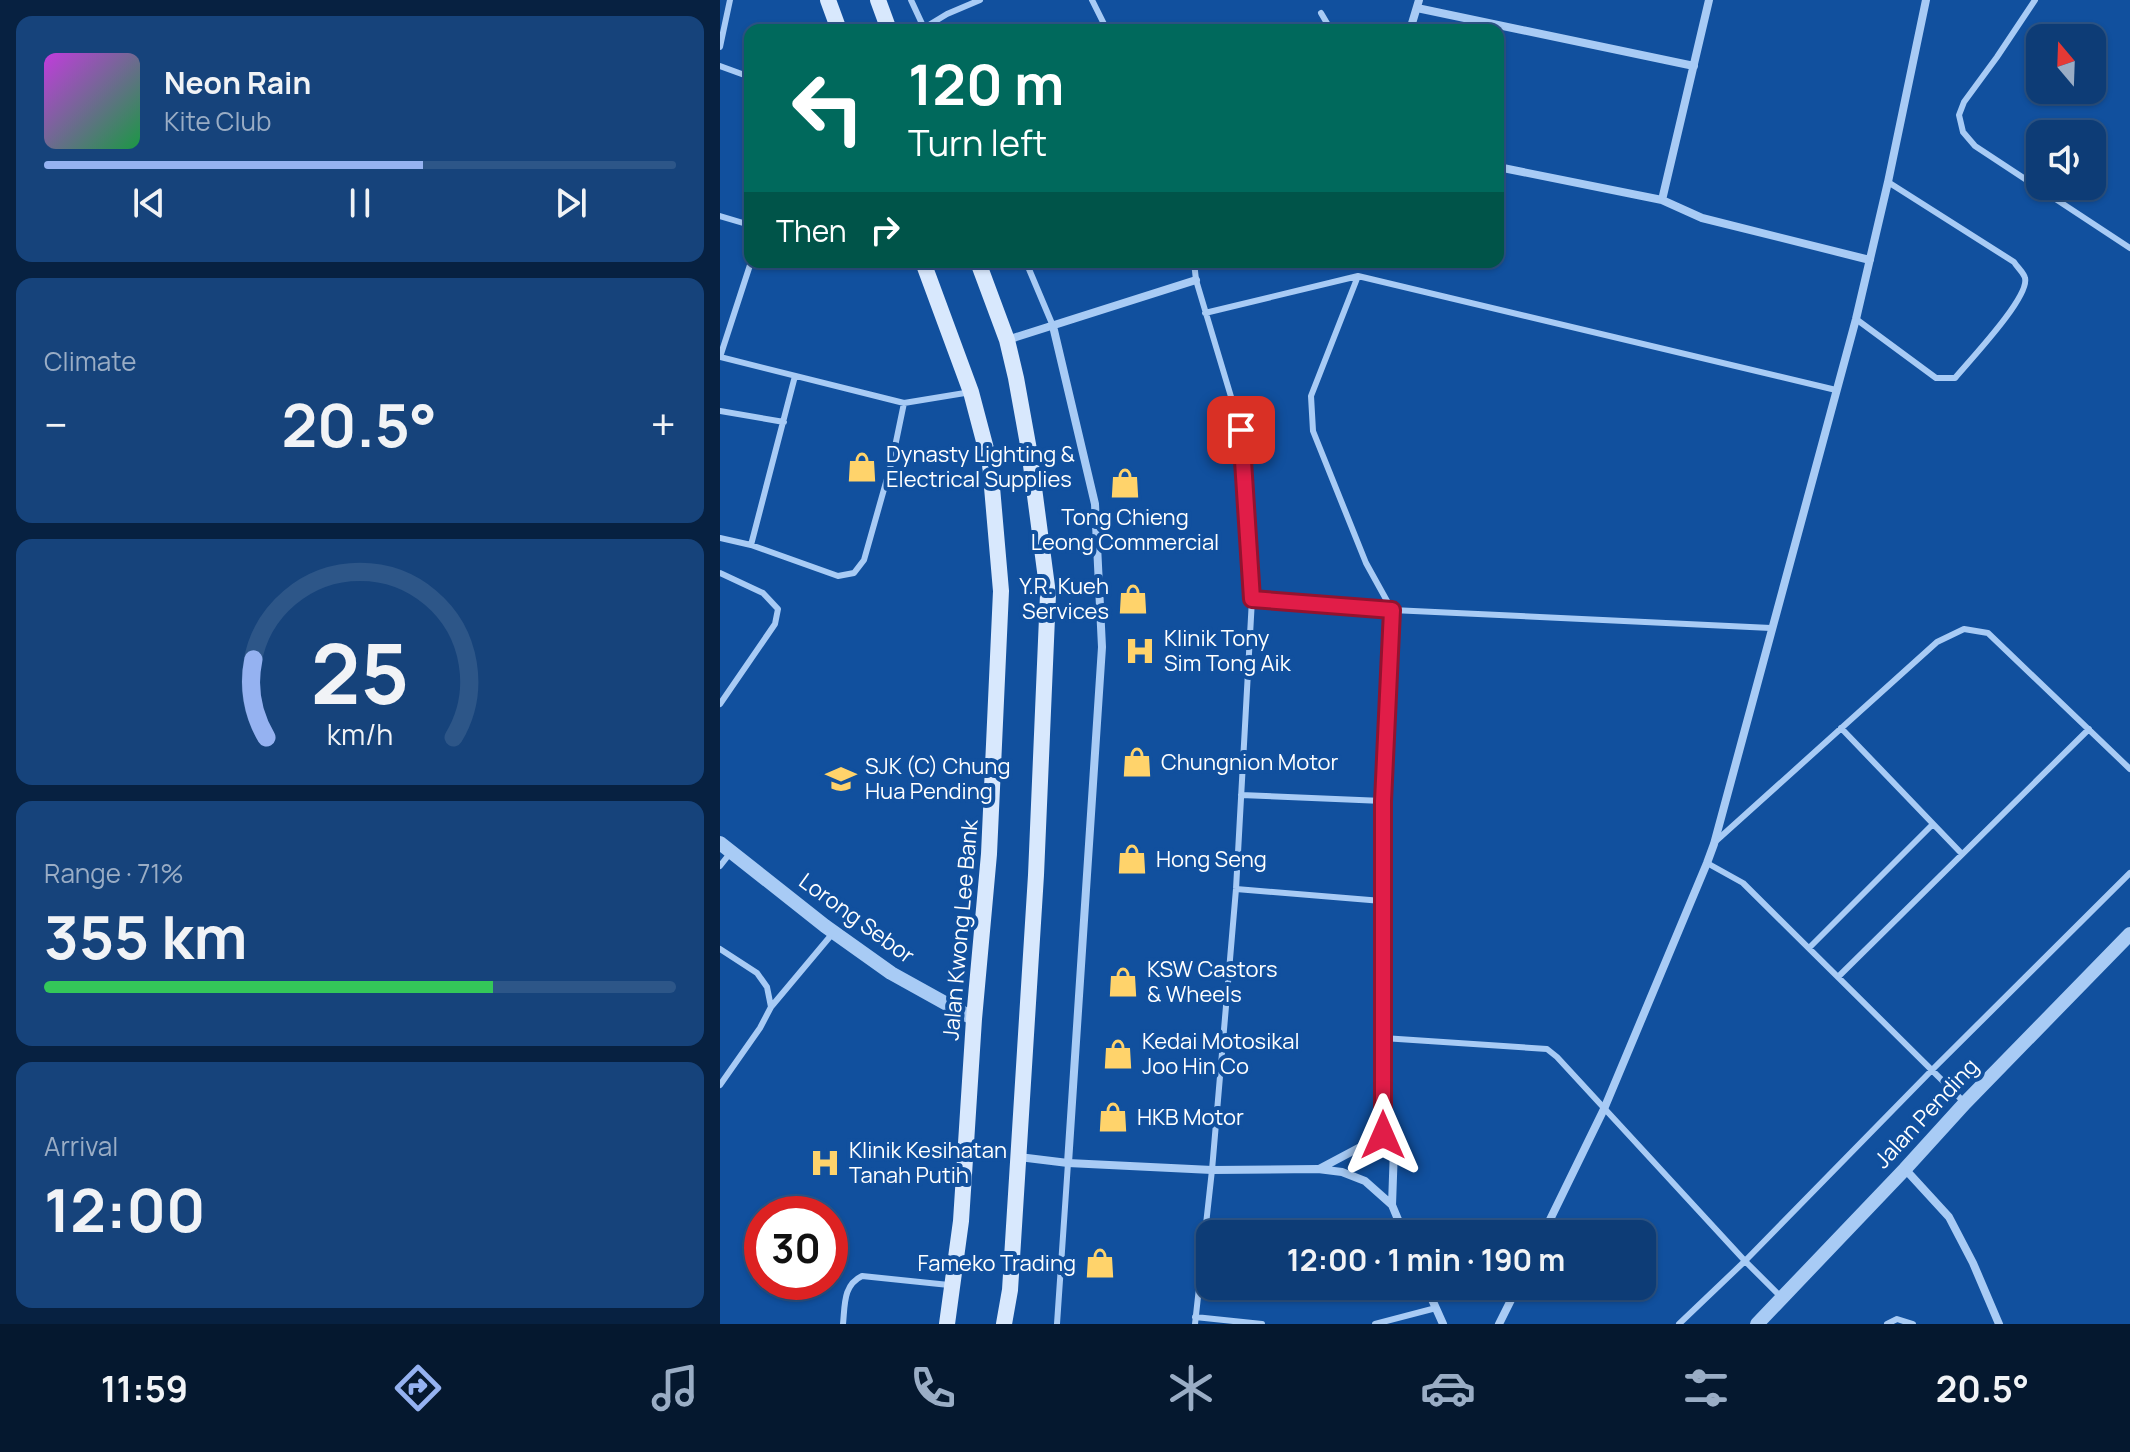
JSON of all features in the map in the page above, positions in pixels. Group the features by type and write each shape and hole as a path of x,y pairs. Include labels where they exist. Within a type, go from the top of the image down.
{"main road":[{"path":"828,0 837,24"},
{"path":"878,0 887,24"},
{"name":"Jalan Kwong Lee Bank","path":"925,268 971,392 990,464 1001,591 989,854 974,1019 961,1221 947,1324"},
{"path":"980,268 1007,340 1016,378 1048,594 1036,875 1010,1290 1004,1324"}],"street":[{"path":"1662,200 1709,0"},
{"path":"1550,1220 1604,1109 1714,844 1856,319 1926,0"},
{"path":"1412,24 1418,4 1694,66"},
{"path":"1504,168 1662,200 1702,218 1870,260"},
{"path":"1007,340 1196,280"},
{"path":"1053,326 1095,504 1102,647 1068,1163"},
{"path":"1383,1135 1383,801 1392,610"},
{"name":"Lorong Sebor","path":"726,847 891,973 974,1019"},
{"name":"Jalan Pending","path":"1757,1324 1965,1103 2130,934"},
{"path":"1318,1169 1383,1135"},
{"path":"1383,1135 1391,1140 1394,1148 1392,1205 1398,1220"},
{"path":"1019,1157 1068,1163 1212,1170 1318,1169 1342,1172 1365,1181 1392,1205"},
{"path":"1905,1169 1949,1217 1999,1324"},
{"path":"1432,1300 1443,1324"},
{"path":"1499,1324 1511,1300"}],"lane":[{"path":"720,47 730,0"},
{"path":"911,0 921,24"},
{"path":"931,24 980,0"},
{"path":"1092,0 1104,24"},
{"path":"2035,0 1964,102 1959,115 1963,132 1975,146 2130,248"},
{"path":"1321,13 1327,24"},
{"path":"720,66 744,75"},
{"path":"1856,319 1936,378 1955,378 2015,307 2025,289 2025,277 2014,262 1888,182"},
{"path":"720,216 744,223"},
{"path":"749,268 720,357 904,403 971,392"},
{"path":"1029,268 1053,326"},
{"path":"1195,268 1205,313 1241,430 1252,599 1236,889 1212,1170 1195,1321 1262,1324"},
{"path":"1205,313 1358,276 1836,390"},
{"path":"1358,276 1311,396 1313,431 1366,563 1392,610"},
{"path":"751,545 795,376"},
{"path":"720,538 751,545 838,576 854,573 864,560 892,461 904,403"},
{"path":"720,411 784,422"},
{"path":"720,573 763,593 778,609 775,624 720,704"},
{"path":"1252,599 1392,610 1771,628"},
{"path":"1714,844 1937,642 1964,629 1988,633 2130,769"},
{"path":"1841,728 1962,854"},
{"path":"1838,977 2089,729"},
{"path":"1241,795 1383,801"},
{"path":"1809,948 1933,824"},
{"path":"720,866 726,847"},
{"path":"1707,863 1743,883 1965,1103"},
{"path":"1679,1324 2130,873"},
{"path":"1236,889 1382,901"},
{"path":"720,1085 771,1007 834,932"},
{"path":"720,949 757,973 767,987 771,1007"},
{"path":"1383,1038 1547,1049 1782,1298"},
{"path":"1057,1324 1068,1163"},
{"path":"843,1324 847,1288 854,1279 862,1276 953,1285"},
{"path":"1375,1324 1436,1308"},
{"path":"1887,1324 1897,1319 1913,1324"}],"place":[{"name":"Dynasty Lighting & Electrical Supplies","path":"862,467"},
{"name":"Tong Chieng Leong Commercial","path":"1125,483"},
{"name":"Y.R. Kueh Services","path":"1133,599"},
{"name":"Klinik Tony Sim Tong Aik","path":"1140,651"},
{"name":"Chungnion Motor","path":"1137,762"},
{"name":"SJK (C) Chung Hua Pending","path":"841,779"},
{"name":"Hong Seng","path":"1132,859"},
{"name":"KSW Castors & Wheels","path":"1123,982"},
{"name":"Kedai Motosikal Joo Hin Co","path":"1118,1054"},
{"name":"HKB Motor","path":"1113,1117"},
{"name":"Klinik Kesihatan Tanah Putih","path":"825,1163"},
{"name":"Fameko Trading","path":"1100,1263"}],"route":[{"path":"1241,430 1252,599 1392,610 1383,801 1383,1135"}]}
